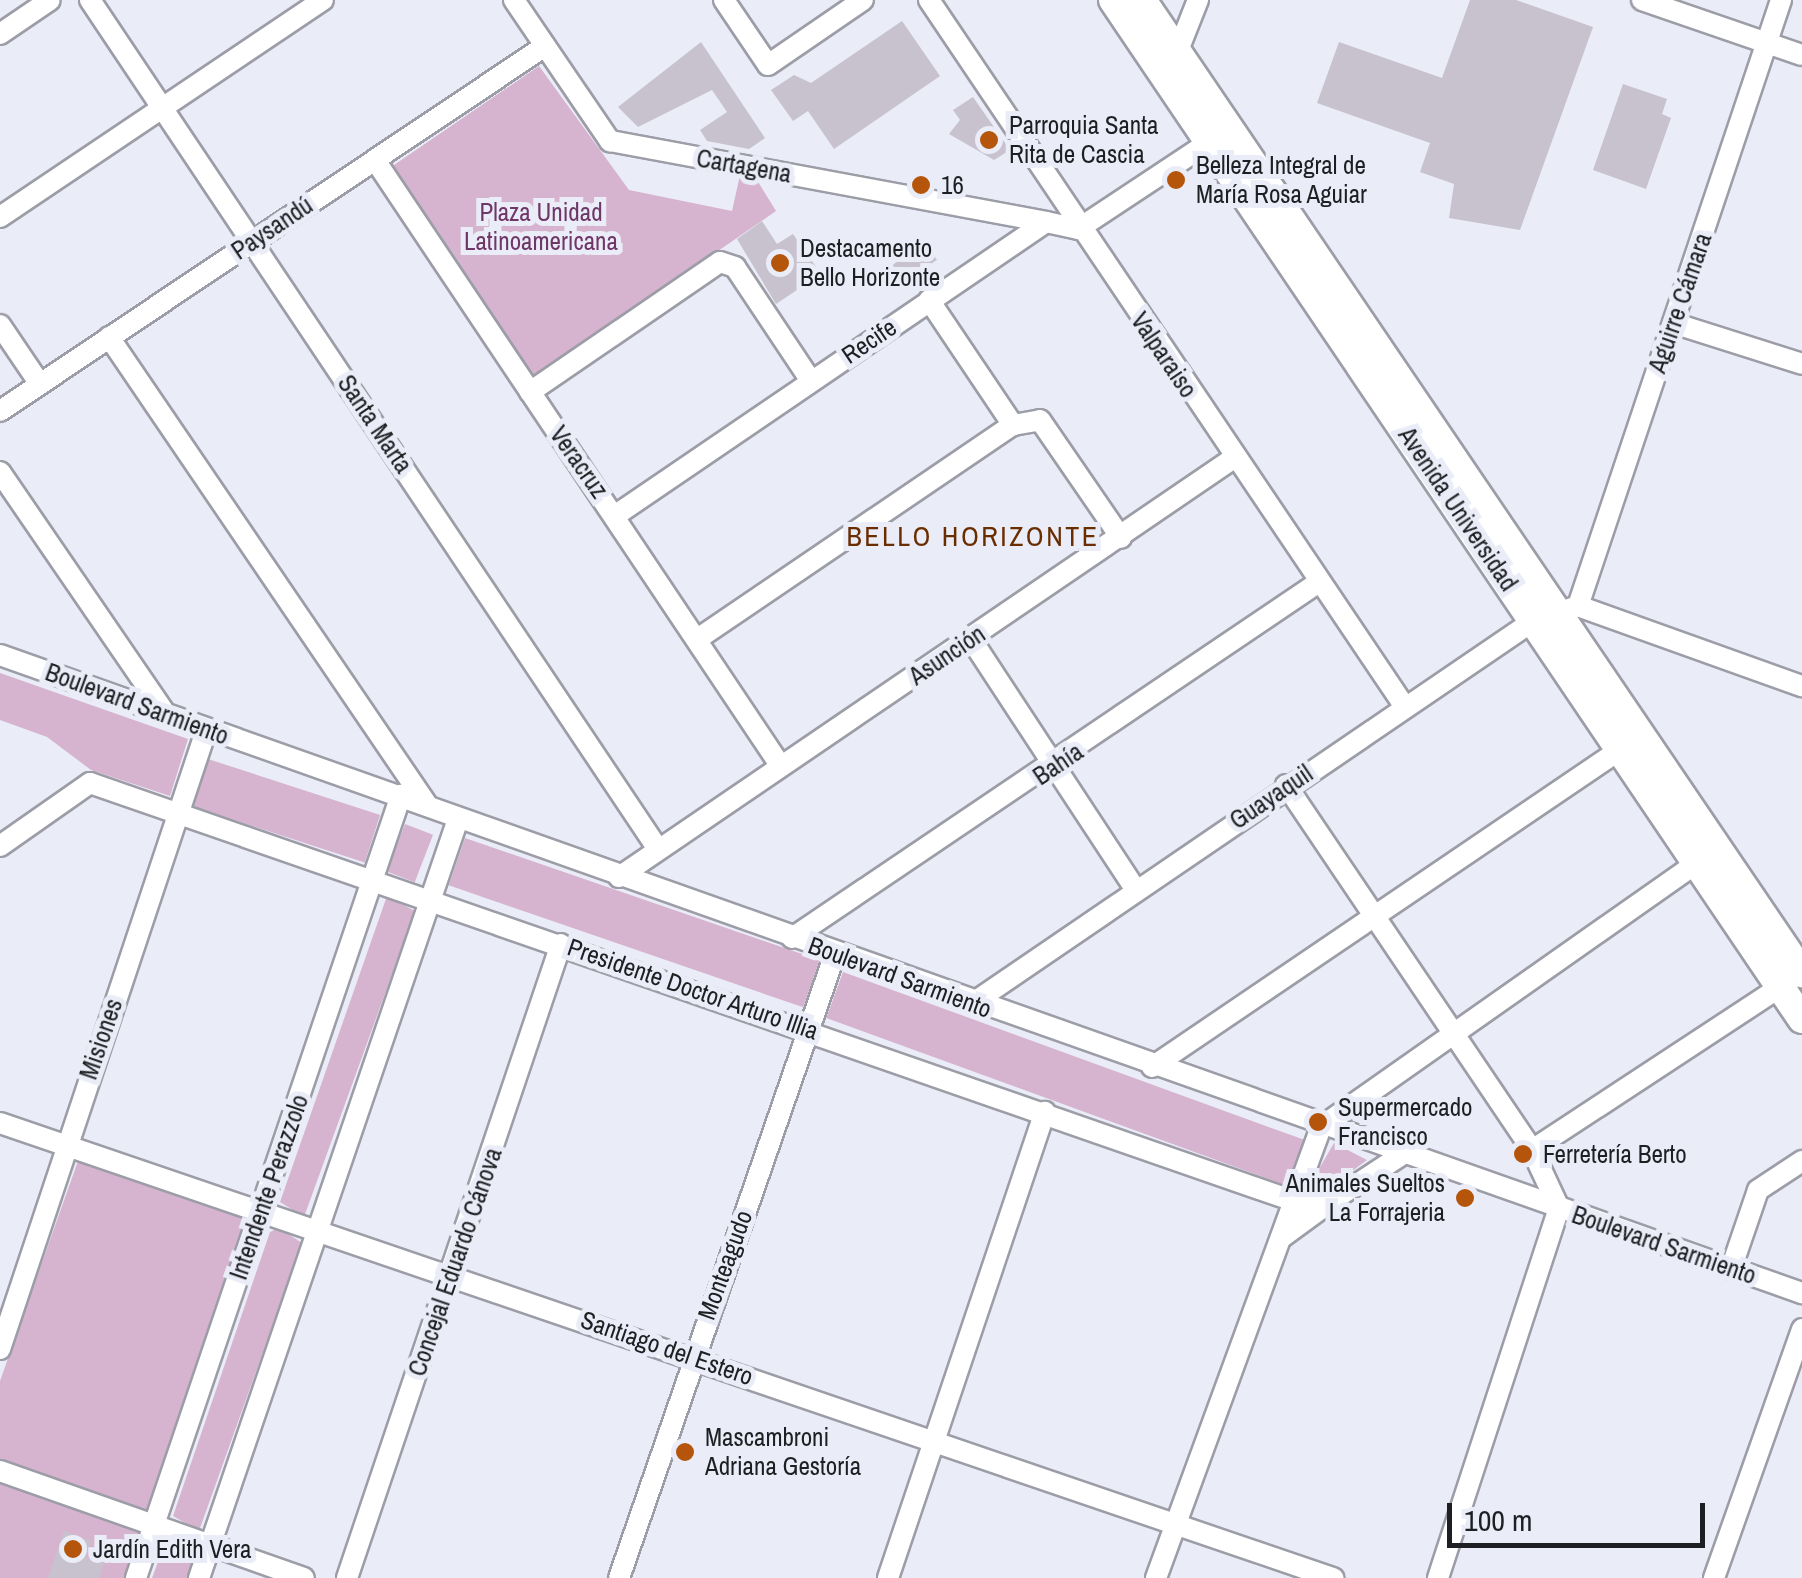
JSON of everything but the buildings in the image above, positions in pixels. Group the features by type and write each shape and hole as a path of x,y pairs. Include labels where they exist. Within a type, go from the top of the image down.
{"main road":[{"name":"Avenida Universidad","path":"1113,0 1170,63 1556,614 1795,977 1802,1020"},
{"name":"Avenida Universidad","path":"1142,0 1170,63"},
{"name":"Avenida Universidad","path":"1556,614 1621,749 1696,862 1795,977"}],"street":[{"path":"0,34 50,0"},
{"name":"Santa Marta","path":"90,0 658,849"},
{"path":"0,217 323,0"},
{"name":"Cartagena","path":"514,0 610,141 1046,222"},
{"path":"724,0 768,65 864,0"},
{"name":"Valparaiso","path":"928,0 1078,229 1405,707"},
{"path":"1170,63 1198,0"},
{"path":"1642,0 1802,55"},
{"name":"Aguirre Cámara","path":"1556,614 1673,323 1781,0"},
{"name":"Paysandú","path":"0,411 545,46"},
{"path":"1046,222 1078,229 1219,136"},
{"name":"Veracruz","path":"374,160 699,638 780,766"},
{"name":"Recife","path":"616,515 1046,222"},
{"path":"530,392 713,265 735,267 811,380"},
{"path":"929,300 1013,425"},
{"path":"1673,323 1802,364"},
{"path":"0,325 40,384"},
{"path":"109,337 428,806"},
{"path":"699,638 1013,425 1040,420 1121,538"},
{"name":"Asunción","path":"619,877 1234,458"},
{"path":"0,472 164,710"},
{"name":"Bahía","path":"792,938 1054,767 1318,582"},
{"path":"1556,614 1802,686"},
{"name":"Guayaquil","path":"973,1003 1286,785 1556,614"},
{"path":"971,640 1136,890"},
{"name":"Boulevard Sarmiento","path":"0,655 164,710 206,731 401,795 458,819 1400,1156 1802,1294"},
{"name":"Misiones","path":"0,1349 64,1146 206,731"},
{"path":"1152,1067 1621,749"},
{"name":"Presidente Doctor Arturo Illia","path":"0,846 90,784 428,903 810,1028 1294,1201 1330,1202"},
{"path":"1286,785 1532,1150 1559,1208 1438,1578"},
{"name":"Intendente Perazzolo","path":"136,1578 401,795"},
{"path":"199,1578 458,819"},
{"path":"1156,1578 1321,1127 1696,862"},
{"name":"Concejal Eduardo Cánova","path":"347,1578 562,944"},
{"name":"Monteagudo","path":"619,1578 835,954"},
{"path":"1532,1150 1795,977"},
{"path":"888,1578 1045,1112"},
{"name":"Santiago del Estero","path":"0,1123 318,1227 1333,1578"},
{"path":"1281,1238 1400,1156"},
{"path":"1731,1269 1758,1190 1802,1160"},
{"path":"1714,1578 1802,1329"},
{"path":"0,1471 304,1578"}],"green space":[{"name":"Plaza Unidad Latinoamericana","path":"539,66 629,190 732,211 740,175 755,177 776,211 534,378 391,167"},
{"path":"0,673 188,739 170,796 91,770 47,737 0,720"},
{"path":"208,759 380,815 365,862 193,807"},
{"path":"405,824 433,835 415,882 387,872"},
{"path":"465,838 820,960 803,1007 449,885"},
{"path":"387,896 415,911 304,1217 280,1202"},
{"path":"843,972 1306,1141 1290,1187 826,1018"},
{"path":"1334,1143 1367,1160 1325,1191 1312,1181"},
{"path":"78,1161 248,1217 148,1511 0,1461 0,1381"},
{"path":"279,1228 302,1243 199,1531 173,1516 270,1232"},
{"path":"0,1481 139,1529 135,1578 0,1578"},
{"path":"165,1543 194,1552 188,1578 152,1578"}],"place":[{"name":"Parroquia Santa Rita de Cascia","path":"989,140"},
{"name":"Belleza Integral de María Rosa Aguiar","path":"1176,180"},
{"name":"16","path":"921,185"},
{"name":"Destacamento Bello Horizonte","path":"780,263"},
{"name":"Supermercado Francisco","path":"1318,1122"},
{"name":"Ferretería Berto","path":"1523,1154"},
{"name":"Animales Sueltos La Forrajeria","path":"1465,1198"},
{"name":"Mascambroni Adriana Gestoría","path":"685,1452"},
{"name":"Jardín Edith Vera","path":"73,1549"}],"district":[{"name":"BELLO HORIZONTE","path":"973,536"}]}
